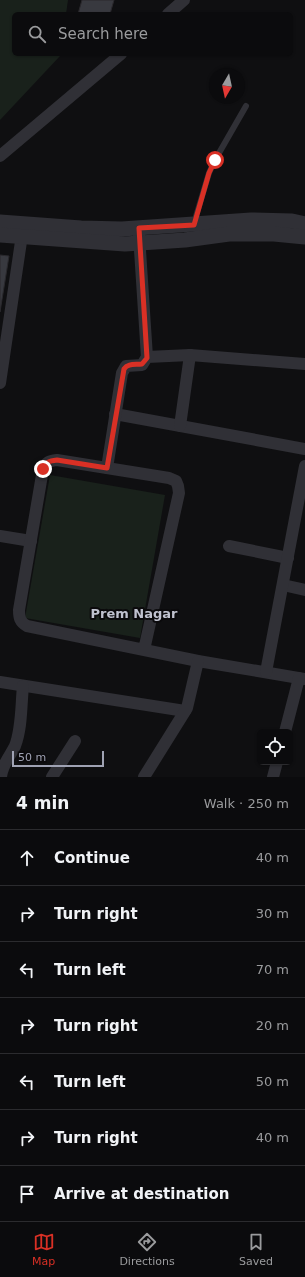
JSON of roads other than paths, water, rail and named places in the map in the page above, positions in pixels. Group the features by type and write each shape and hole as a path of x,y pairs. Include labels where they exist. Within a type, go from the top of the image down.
{"street":[{"path":"170,12 184,0"},
{"path":"0,156 119,56"},
{"path":"0,234 22,230 139,228 251,220 292,221 305,224"},
{"path":"0,222 22,230 103,242 140,243 185,240 229,234 274,234 305,237"},
{"path":"107,468 115,414 124,369 126,366 142,364 147,358 139,228"},
{"path":"0,383 22,230"},
{"path":"147,358 190,355 305,364"},
{"path":"180,426 190,355"},
{"path":"115,414 305,449"},
{"path":"144,650 179,493 176,481 169,478 57,460 50,461 43,469 30,541 19,610 21,623 27,626 144,650 198,661 302,678 286,729"},
{"path":"266,672 305,466"},
{"path":"0,536 30,541"},
{"path":"229,546 288,558"},
{"path":"283,586 305,590"},
{"path":"144,777 185,711 198,661"},
{"path":"0,682 185,711"},
{"path":"1,777 4,765 15,745 19,731 23,686"},
{"path":"52,777 74,741"},
{"path":"275,776 277,765"}],"lane":[{"path":"194,225 209,173 246,106"}],"district":[{"name":"Prem Nagar","path":"134,613"}]}
